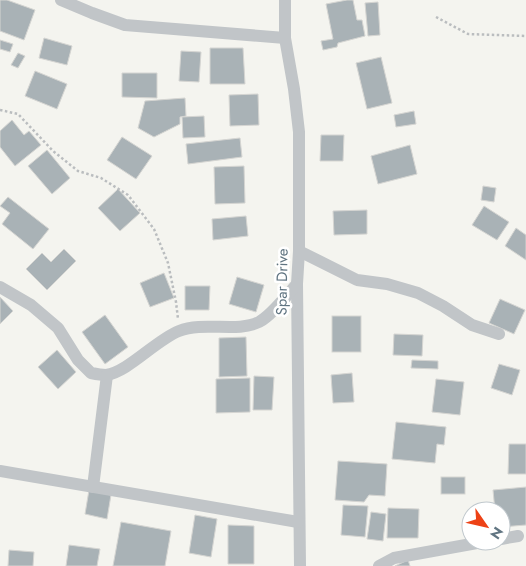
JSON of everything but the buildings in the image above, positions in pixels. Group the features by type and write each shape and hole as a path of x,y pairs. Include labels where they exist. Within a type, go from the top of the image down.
{"street":[{"path":"61,0 125,25 285,38"},
{"name":"Spar Drive","path":"285,0 285,38 299,132 299,251 297,284 298,522 300,566"},
{"path":"299,251 357,280 387,284 418,293 444,306 472,325 498,334"},
{"path":"0,287 31,305 58,328 78,360 91,373 107,375 124,368 160,341 179,331 198,326 244,326 259,322 297,284"},
{"path":"93,487 107,375"},
{"path":"0,471 298,522"},
{"path":"511,537 518,536"},
{"path":"379,566 394,558 461,546"}],"path":[{"path":"436,17 468,34 526,36"},
{"path":"0,110 18,114 53,151 78,171 101,178 128,195 154,229 168,263 176,302 179,331"}]}
